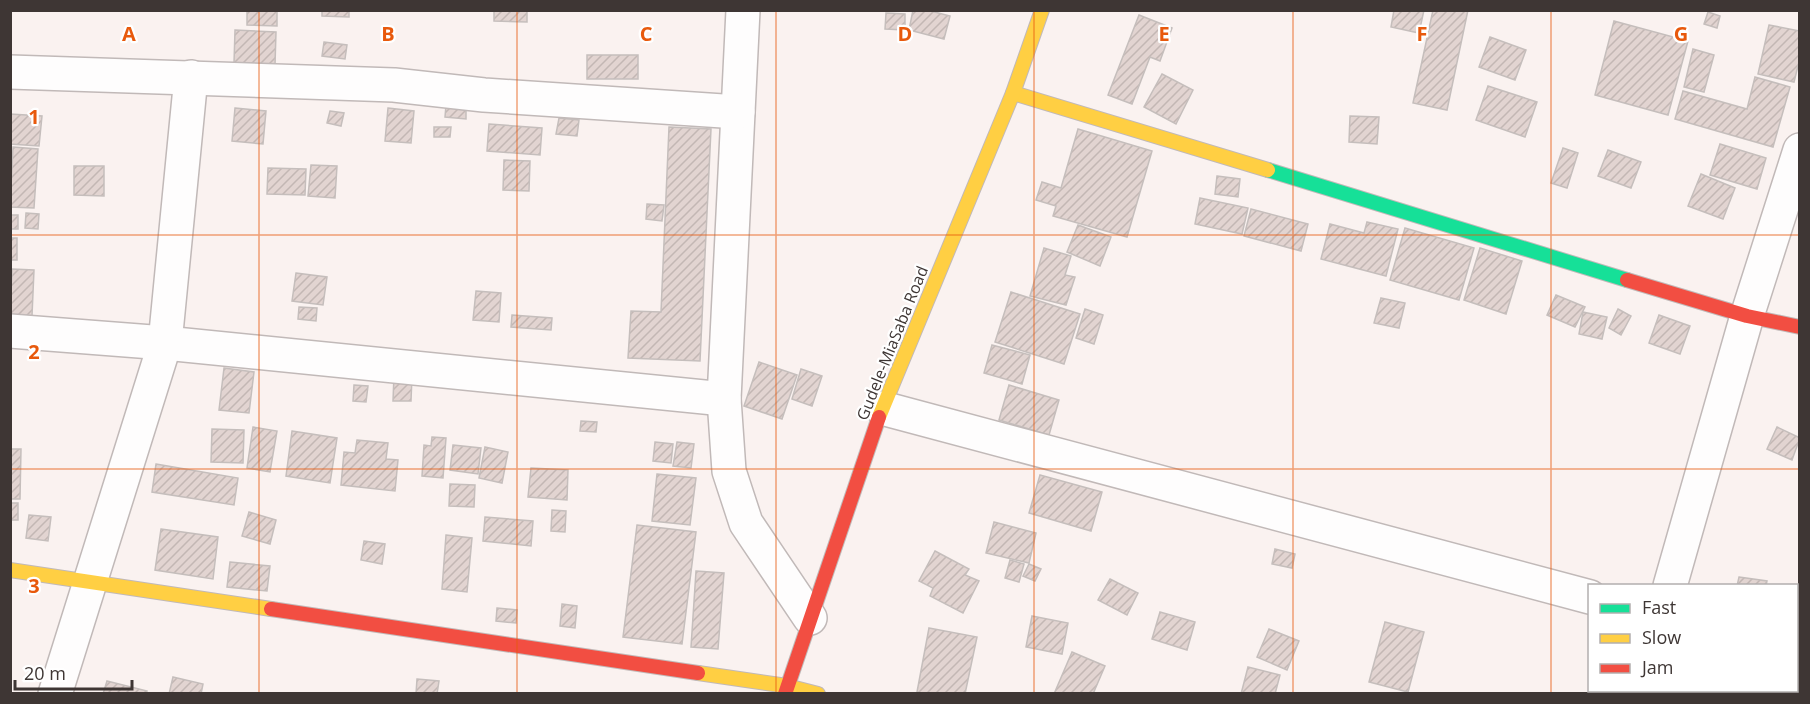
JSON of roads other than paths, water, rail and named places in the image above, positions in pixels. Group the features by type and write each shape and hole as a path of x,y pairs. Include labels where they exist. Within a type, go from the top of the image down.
{"street":[{"path":"743,10 724,399 729,471 746,523 810,618"},
{"name":"Gudele-MiaSaba Road","path":"786,690 882,408 1013,93 1042,10"},
{"path":"10,72 394,85 484,95 738,112"},
{"path":"55,693 165,343 191,77"},
{"path":"1013,93 1747,315 1800,327"},
{"path":"1670,584 1747,315 1800,150"},
{"path":"10,331 165,343 724,399"},
{"path":"882,408 1588,596"},
{"path":"10,570 786,690 818,693"}]}
